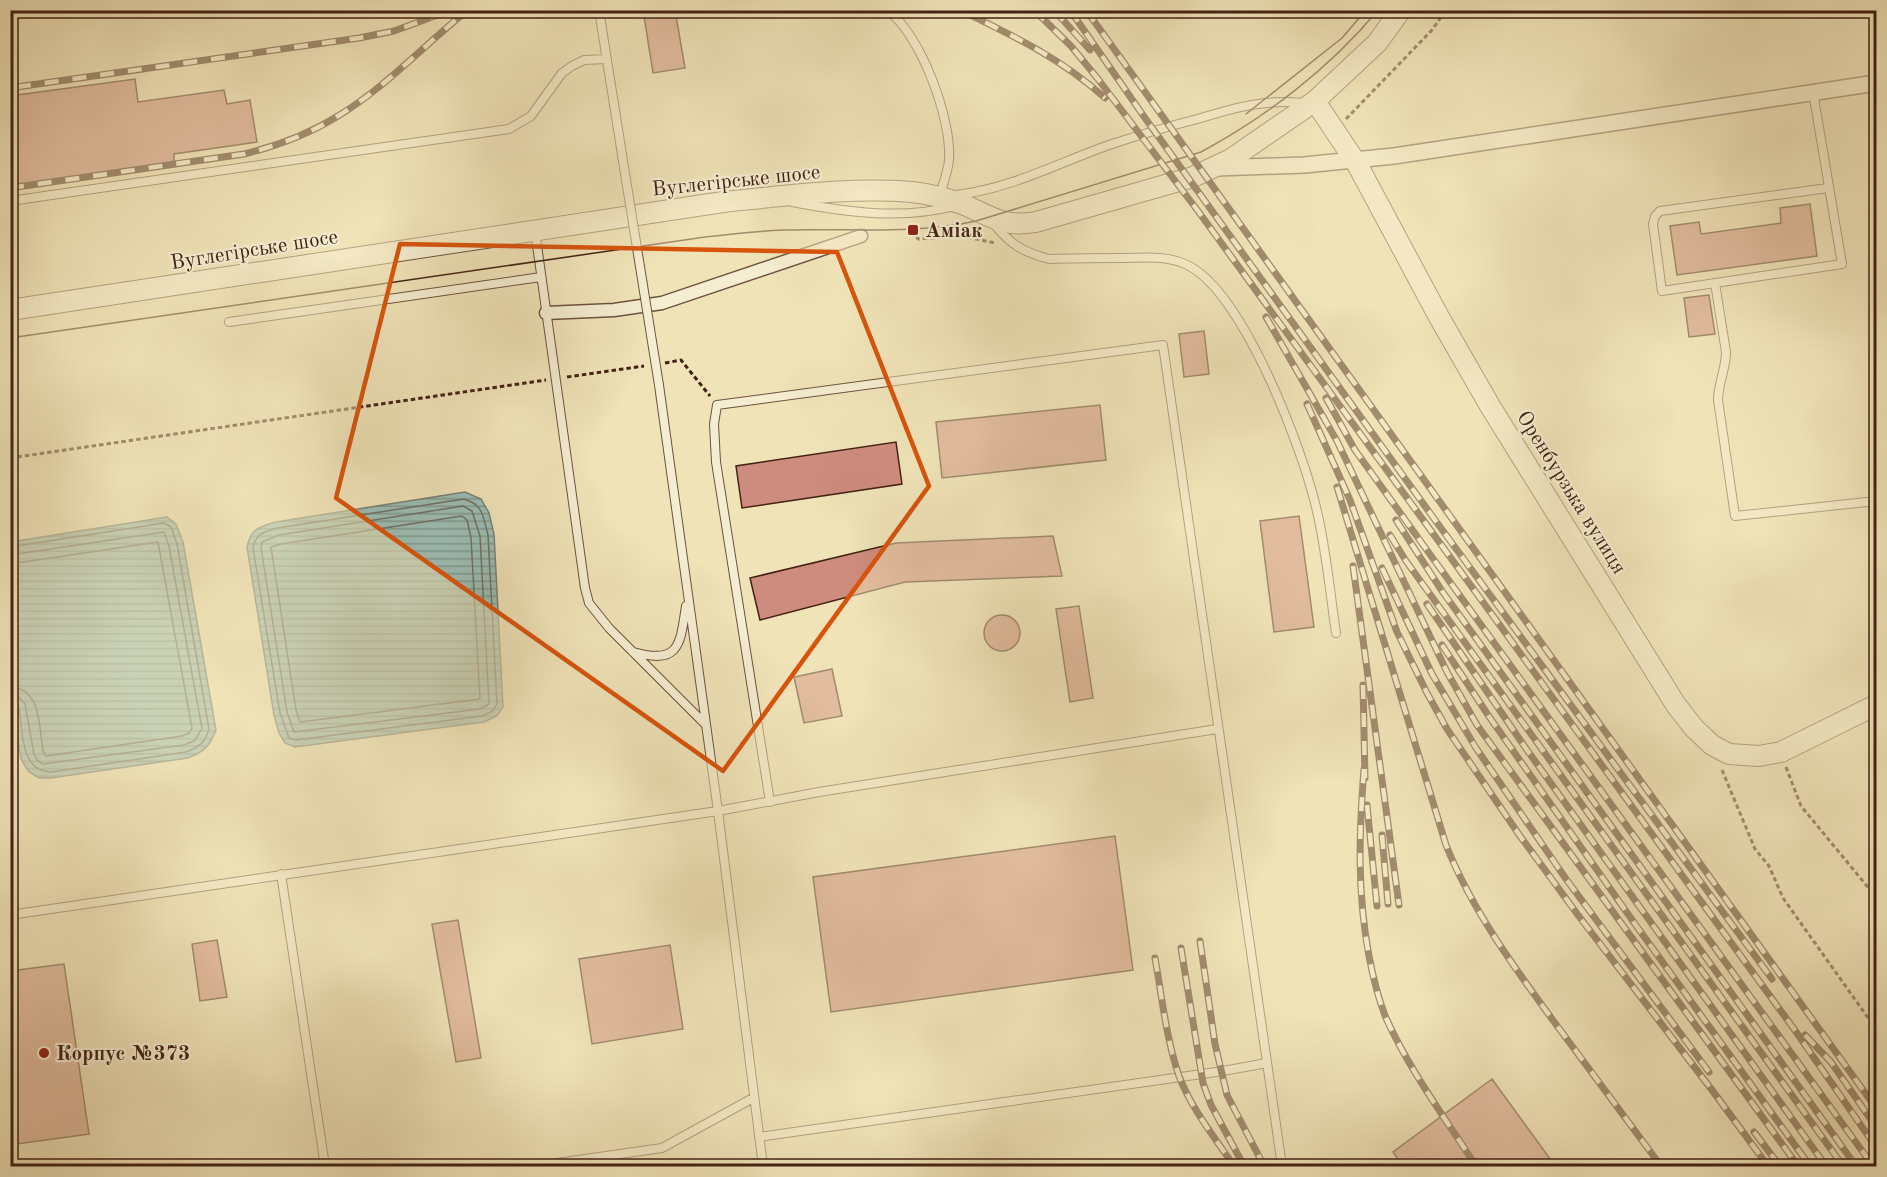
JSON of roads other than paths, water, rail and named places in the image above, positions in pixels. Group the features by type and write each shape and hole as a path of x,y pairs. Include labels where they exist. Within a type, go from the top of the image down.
{"street":[{"name":"Вуглегірське шосе","path":"10,310 712,204 773,197 858,192 912,192 940,197 1012,224 1036,222 1150,190 1215,168 1232,159 1313,103 1377,44 1401,10"},
{"path":"1215,168 1355,161 1876,83"},
{"name":"Оренбурзька вулиця","path":"1313,103 1355,161 1490,406 1676,705 1694,728 1712,746 1729,754 1759,756 1781,752 1876,705"},
{"path":"546,313 614,310 662,303 861,236"}],"lane":[{"path":"599,10 659,385 718,811 763,1167"},
{"path":"887,10 904,28 916,46 942,105 948,131 949,160 940,197 975,193 1010,183 1110,145 1237,108 1281,100 1313,103"},
{"path":"10,201 509,129 531,116 562,73 584,60 607,58"},
{"path":"1813,92 1842,264 1662,291 1653,224 1655,216 1660,211 1828,188"},
{"path":"773,197 846,212 939,211 963,205"},
{"path":"989,217 1007,240 1031,254 1049,259 1171,259 1190,266 1206,277 1236,314 1266,369 1302,459 1317,509 1336,633"},
{"path":"535,231 585,588 589,603 632,651 706,725"},
{"path":"230,322 542,277"},
{"path":"1715,283 1726,352 1718,400 1735,516 1876,501"},
{"path":"770,802 716,462 714,424 717,405 1163,345 1282,1167"},
{"path":"632,651 652,657 662,657 673,651 681,635 688,596"},
{"path":"10,915 718,811 1217,729"},
{"path":"281,874 325,1167"},
{"path":"759,1137 1267,1063"},
{"path":"536,1167 662,1148 753,1098"}],"water":[{"path":"465,492 481,499 489,513 494,534 503,707 497,716 484,722 295,747 285,743 279,733 274,715 247,547 253,532 276,522"},
{"path":"167,517 176,524 183,542 216,730 214,736 206,748 188,758 39,778 28,771 21,759 10,689 11,542"}],"tram line":[{"path":"1246,114 1342,38 1366,10"},
{"path":"10,338 705,237 783,230 928,228 976,221 1201,152 1249,123 1296,90 1339,52 1378,10"}],"railway":[{"path":"17,87 359,38 394,31 451,10"},
{"path":"10,188 244,154 292,139 356,105 468,10"},
{"path":"960,10 1054,60 1072,71 1105,98"},
{"path":"1034,10 1071,46 1098,79 1198,211 1794,1029 1876,1147"},
{"path":"1054,10 1090,50"},
{"path":"1070,10 1145,118 1435,520 1772,979"},
{"path":"1086,10 1876,1108"},
{"path":"1266,317 1337,441 1447,672 1477,725 1798,1166"},
{"path":"1326,398 1355,450 1873,1166"},
{"path":"1307,404 1350,500 1397,632 1447,729 1520,836 1578,915 1768,1166"},
{"path":"1337,487 1446,845 1456,869 1509,959 1661,1166"},
{"path":"1396,520 1442,591 1856,1166"},
{"path":"1390,535 1406,561 1843,1166"},
{"path":"1353,566 1399,905"},
{"path":"1382,568 1432,674 1476,748 1566,879 1709,1072"},
{"path":"1427,604 1527,750 1826,1166"},
{"path":"1442,645 1488,715 1635,924 1810,1166"},
{"path":"1363,685 1365,778"},
{"path":"1364,769 1360,840 1362,909 1378,995 1395,1038 1428,1094 1476,1166"},
{"path":"1367,805 1377,906"},
{"path":"1382,835 1388,904"},
{"path":"1200,941 1215,1044 1227,1095 1264,1166"},
{"path":"1181,948 1203,1083 1211,1105 1244,1166"},
{"path":"1155,958 1168,1032 1179,1076 1211,1134 1234,1166"},
{"path":"1805,1035 1831,1062 1876,1127"},
{"path":"1754,1132 1780,1166"}],"place":[{"name":"Аміак","path":"913,230"},
{"name":"Корпус №373","path":"44,1053"}]}
